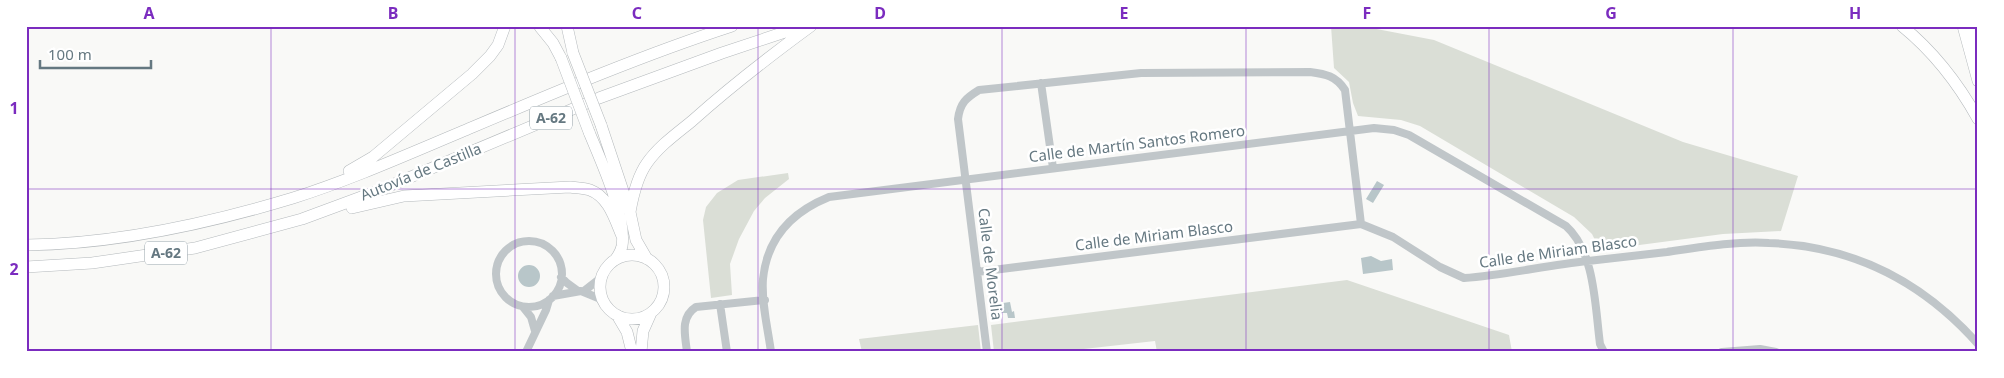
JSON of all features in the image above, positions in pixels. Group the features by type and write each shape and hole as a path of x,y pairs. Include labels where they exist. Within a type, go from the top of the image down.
{"highway":[{"path":"300,196 325,181 358,167 373,157 490,56 498,45 505,26"},
{"path":"539,27 547,26"},
{"path":"567,26 573,53 601,125 630,212 636,240 647,258 660,271 664,280 662,299 651,313 643,331 641,352"},
{"name":"Autovía de Castilla","path":"26,245 89,241 192,225 300,196 373,169 596,75 732,26"},
{"name":"Autovía de Castilla","path":"26,267 92,263 195,248 302,219 375,192 599,98 803,26"},
{"path":"630,212 634,191 646,164 656,151 721,95 811,26"},
{"path":"1902,26 1952,76 1978,119"},
{"path":"1963,26 1978,81"},
{"path":"1971,26 1978,51"},
{"path":"539,27 553,43 561,58 612,189 622,236 621,248 615,260 605,270 602,277 601,292 603,300 609,309 617,315 628,332 632,352"},
{"path":"302,219 404,196 570,187 590,190 601,197 622,236"},
{"path":"615,260 631,255 647,258"},
{"path":"617,315 634,319 651,313"}],"street":[{"name":"Calle de Morelia","path":"987,352 958,119 959,108 965,99 979,90 1141,73 1310,72 1328,74 1339,82 1345,90 1361,224"},
{"path":"1041,83 1053,168"},
{"name":"Calle de Martín Santos Romero","path":"771,352 763,280 773,243 799,212 829,197 1374,128 1394,130 1424,143 1566,226 1580,241 1588,261 1600,344 1604,352"},
{"name":"Calle de Miriam Blasco","path":"977,272 1361,224 1393,237 1440,267 1464,278 1722,245 1768,242 1816,247 1851,256 1865,262 1916,288 1958,322 1978,344"},
{"path":"526,352 551,298 559,287 561,277 557,258 542,244 523,242 506,250 496,268 496,281 506,298 523,307 531,317 535,331"},
{"path":"561,277 581,291 603,300"},
{"path":"523,307 534,307 551,298 581,291 594,285 602,277"},
{"path":"687,352 684,322 690,311 696,307 765,300"},
{"path":"720,304 727,352"},
{"path":"1596,352 1600,344"},
{"path":"1722,352 1760,349 1776,352"}],"shaded area":[{"path":"1331,26 1361,26 1434,40 1683,142 1798,176 1781,231 1723,234 1609,249 1598,246 1592,234 1574,217 1420,126 1401,120 1358,116 1353,103 1349,82 1334,68"},
{"path":"788,173 789,179 765,198 754,211 739,239 730,264 732,295 711,298 703,220 706,207 717,193 738,180"},
{"path":"1377,181 1384,185 1373,203 1366,199"},
{"path":"1371,256 1381,261 1392,259 1393,270 1363,274 1361,258"},
{"path":"529,265 537,268 540,276 537,284 529,287 521,284 518,276 521,268"},
{"path":"1347,280 1509,335 1512,352 1157,352 1155,341 1057,352 994,352 991,325"},
{"path":"1010,302 1015,318 1008,318 1007,313 998,313 996,304"},
{"path":"978,325 981,352 862,352 859,339"}]}
